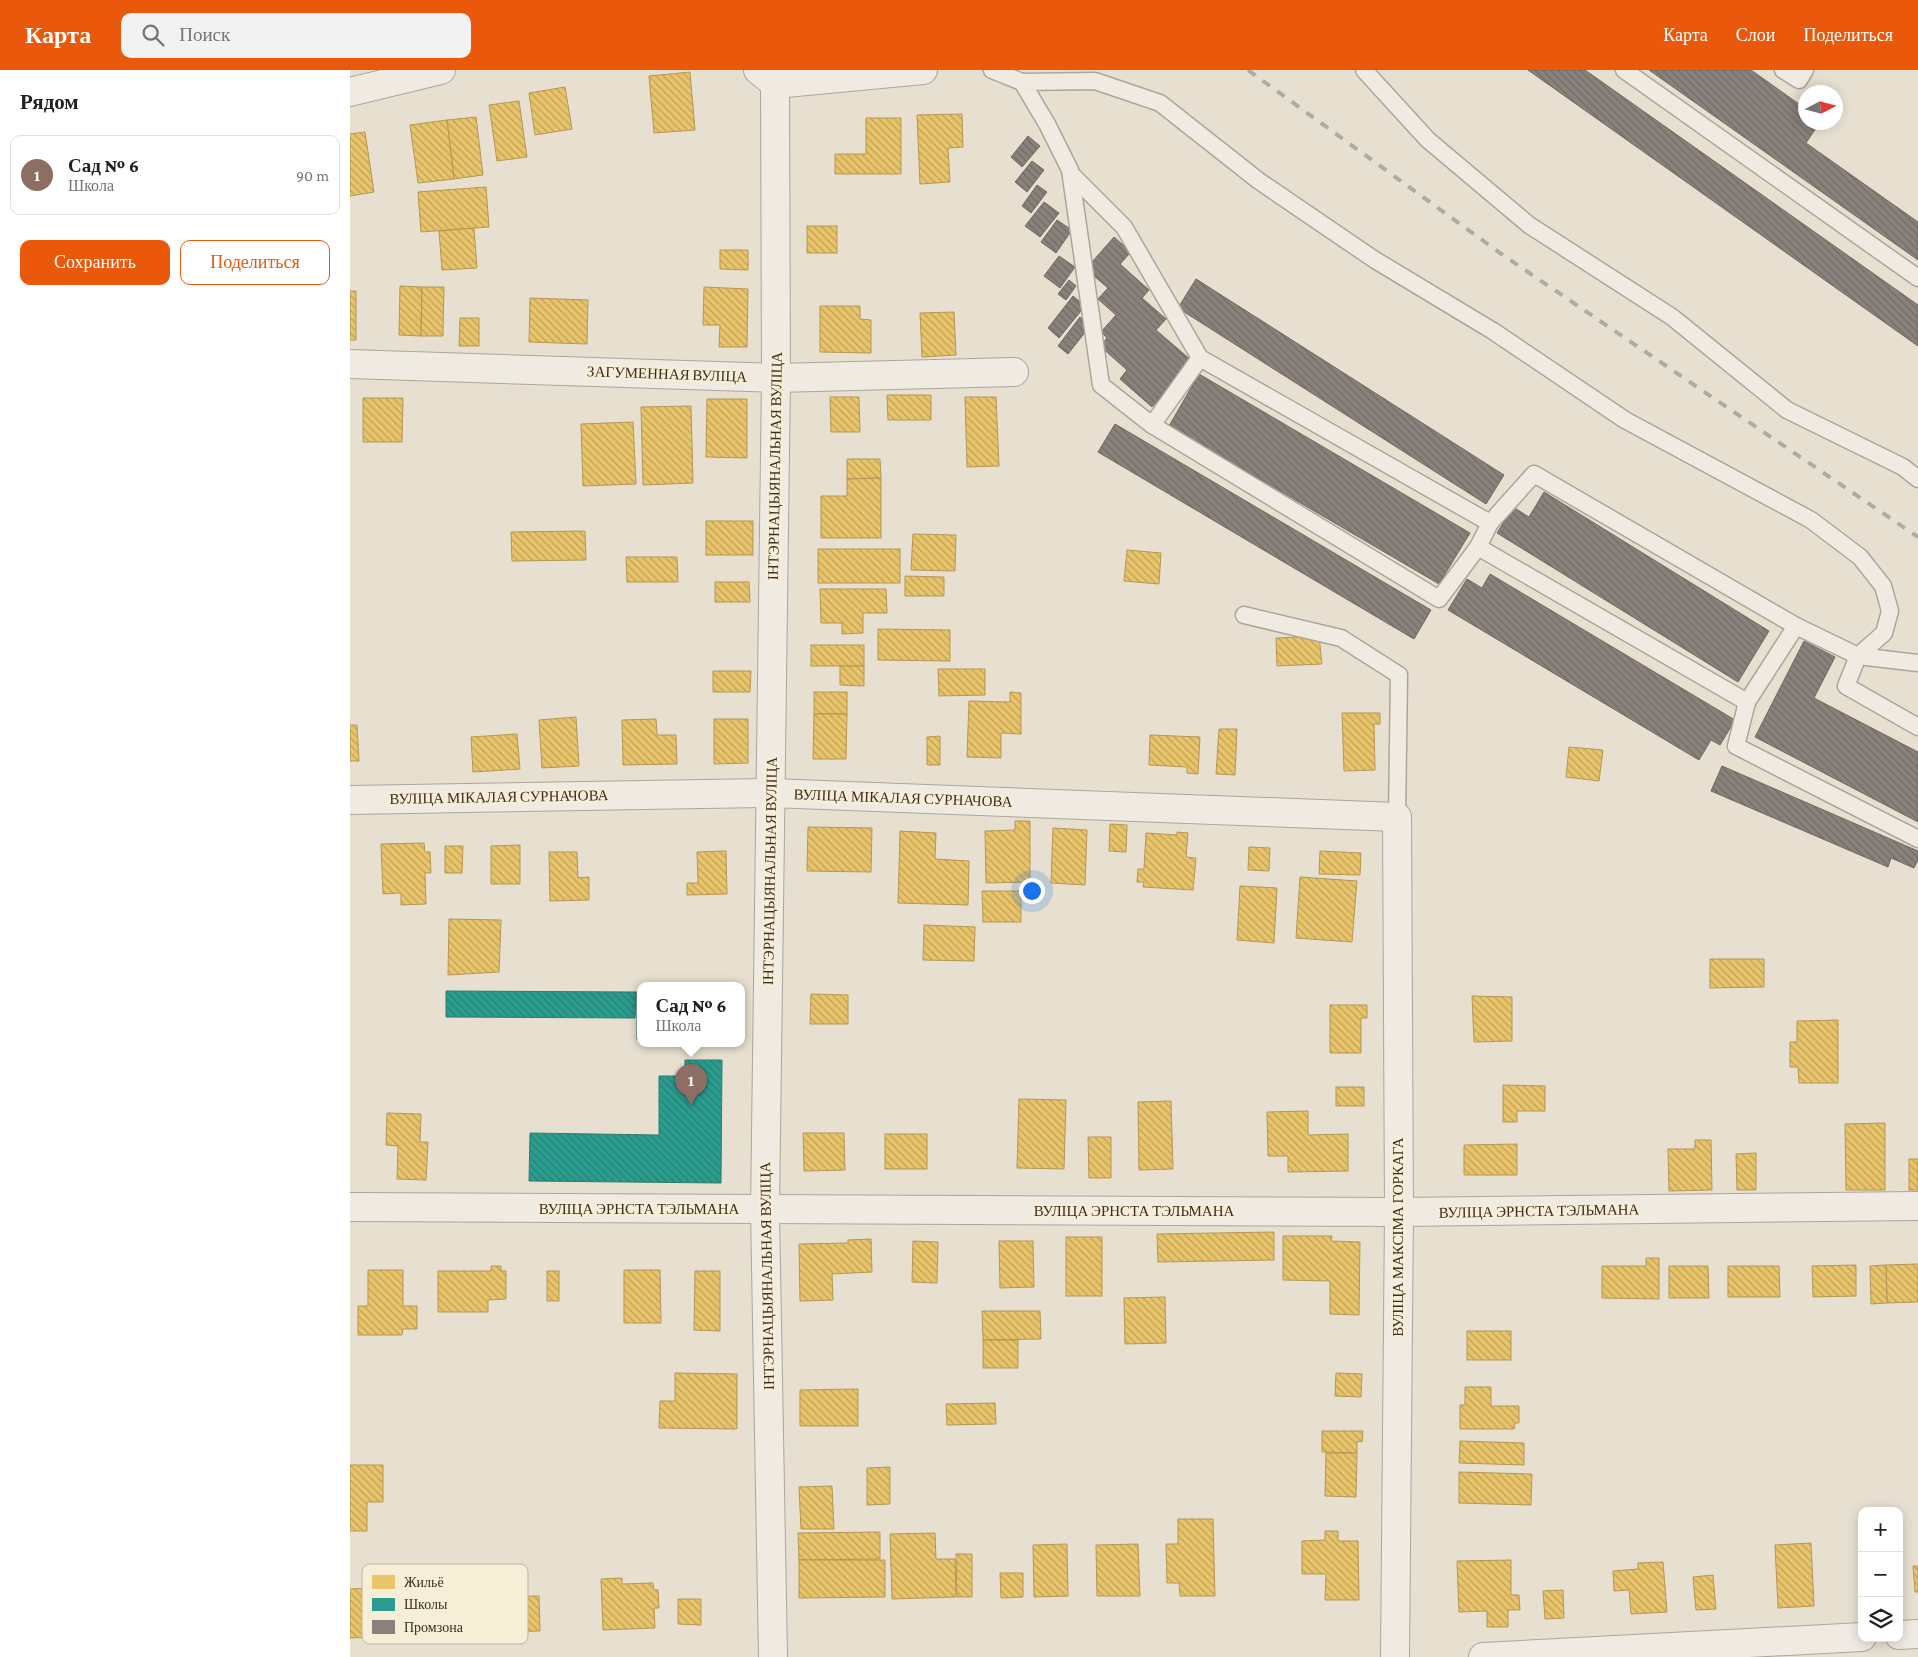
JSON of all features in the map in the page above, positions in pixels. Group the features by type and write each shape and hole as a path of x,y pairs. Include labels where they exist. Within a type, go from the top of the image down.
{"street":[{"path":"350,92 441,70"},
{"path":"766,77 923,70"},
{"name":"ІНТЭРНАЦЫЯНАЛЬНАЯ ВУЛІЦА","path":"766,77 776,378 765,1210 773,1657"},
{"name":"ЗАГУМЕННАЯ ВУЛІЦА","path":"350,364 776,378 1014,372"},
{"name":"ВУЛІЦА МІКАЛАЯ СУРНАЧОВА","path":"350,800 771,793 1397,817"},
{"name":"ВУЛІЦА МАКСІМА ГОРКАГА","path":"1395,1657 1399,1212 1397,817"},
{"name":"ВУЛІЦА ЭРНСТА ТЭЛЬМАНА","path":"350,1207 1399,1212 1918,1206"},
{"path":"1903,1635 1918,1634"},
{"path":"1483,1657 1858,1637"}],"lane":[{"path":"992,70 1022,82 1095,81 1160,103 1259,181 1374,260 1493,331 1625,420 1811,520 1860,557 1883,586 1890,611 1884,633 1858,656 1846,686 1918,727"},
{"path":"1364,70 1428,140 1529,225 1672,316 1787,410 1903,467 1918,479"},
{"path":"1624,70 1918,278"},
{"path":"1783,70 1799,80 1804,70"},
{"path":"1022,82 1047,124 1071,174 1101,385 1152,425 1439,599 1478,547 1490,523 1534,474 1796,626 1858,656 1918,663"},
{"path":"1071,174 1124,227 1200,358 1490,523"},
{"path":"1152,425 1200,358"},
{"path":"1478,547 1747,702"},
{"path":"1244,615 1341,638 1399,675 1397,817"},
{"path":"1796,626 1747,702 1736,746 1918,839"}],"building: Жильё":[{"path":"690,72 695,130 654,133 649,76"},
{"path":"565,87 572,129 535,135 529,93"},
{"path":"519,101 527,157 497,161 489,105"},
{"path":"962,114 963,147 948,148 950,182 920,184 917,115"},
{"path":"476,117 483,175 454,179 447,120"},
{"path":"866,118 901,118 901,174 835,174 835,154 866,154"},
{"path":"447,120 454,179 418,183 410,125"},
{"path":"365,132 374,192 350,196 350,134"},
{"path":"486,187 489,227 421,232 418,192"},
{"path":"807,226 837,226 837,253 807,253"},
{"path":"474,228 477,268 442,270 439,231"},
{"path":"720,250 748,250 748,270 720,269"},
{"path":"400,286 422,287 421,336 399,335"},
{"path":"422,287 444,287 443,336 421,336"},
{"path":"704,287 748,289 747,347 719,347 720,325 703,325"},
{"path":"350,291 356,291 356,340 350,340"},
{"path":"530,298 588,300 587,344 529,342"},
{"path":"820,306 860,306 860,319 871,320 871,353 820,352"},
{"path":"954,312 956,355 922,357 920,313"},
{"path":"460,318 479,318 479,346 459,346"},
{"path":"887,395 931,395 931,420 888,420"},
{"path":"830,397 859,397 860,432 831,432"},
{"path":"965,397 996,397 999,466 967,467"},
{"path":"363,398 403,398 402,442 363,442"},
{"path":"707,399 747,399 747,458 706,457"},
{"path":"691,406 693,483 643,485 641,407"},
{"path":"633,422 636,484 583,486 581,424"},
{"path":"847,459 880,459 881,478 847,479"},
{"path":"881,478 881,538 821,538 821,496 847,496 847,479"},
{"path":"706,521 753,521 753,555 706,555"},
{"path":"585,531 586,560 512,561 511,532"},
{"path":"913,534 956,535 955,571 911,570"},
{"path":"818,549 900,549 900,583 818,583"},
{"path":"1127,550 1161,553 1159,584 1124,581"},
{"path":"626,557 677,557 678,582 627,582"},
{"path":"905,576 944,577 944,596 905,596"},
{"path":"715,582 749,582 750,602 715,602"},
{"path":"820,589 886,589 887,613 863,613 863,633 842,634 842,623 821,623"},
{"path":"878,629 950,630 950,661 878,660"},
{"path":"1319,636 1322,664 1277,666 1276,638"},
{"path":"811,645 864,645 864,666 811,666"},
{"path":"840,666 864,666 864,686 840,685"},
{"path":"938,669 985,669 985,695 939,696"},
{"path":"713,671 751,671 750,692 713,692"},
{"path":"814,692 847,692 847,714 814,714"},
{"path":"1010,692 1021,693 1021,734 1001,733 1001,758 967,757 969,701 1010,702"},
{"path":"1342,713 1380,713 1380,724 1374,724 1375,770 1344,771"},
{"path":"814,714 847,714 846,759 813,759"},
{"path":"576,717 579,766 542,768 539,720"},
{"path":"656,719 657,735 676,735 677,764 623,765 622,720"},
{"path":"714,719 748,719 748,763 714,764"},
{"path":"350,725 357,725 359,761 350,761"},
{"path":"1219,729 1237,729 1235,775 1216,774"},
{"path":"517,734 520,769 473,772 471,737"},
{"path":"1150,735 1200,737 1198,774 1187,773 1187,767 1149,765"},
{"path":"940,736 940,765 927,765 927,737"},
{"path":"1569,747 1603,750 1599,781 1566,777"},
{"path":"1015,821 1030,821 1030,882 986,883 985,831 1015,830"},
{"path":"1110,824 1127,825 1126,852 1109,851"},
{"path":"808,827 872,828 871,872 807,871"},
{"path":"1053,828 1087,830 1085,885 1051,883"},
{"path":"900,831 936,833 935,859 969,861 968,905 898,903"},
{"path":"1177,832 1188,833 1186,857 1196,858 1193,890 1143,887 1144,882 1137,882 1138,869 1144,869 1146,833 1177,835"},
{"path":"424,843 425,852 430,852 431,873 425,873 426,904 401,905 401,893 383,894 381,844"},
{"path":"520,845 520,884 491,884 491,846"},
{"path":"445,846 463,846 462,873 445,873"},
{"path":"1249,847 1270,848 1269,871 1248,870"},
{"path":"726,851 727,894 687,895 687,883 698,883 697,852"},
{"path":"1320,851 1361,853 1360,875 1319,874"},
{"path":"549,852 577,852 578,878 589,877 589,900 550,901"},
{"path":"1300,877 1357,881 1352,942 1296,938"},
{"path":"1240,886 1277,888 1274,943 1237,940"},
{"path":"982,891 1021,891 1021,922 983,922"},
{"path":"449,919 501,920 499,972 448,975"},
{"path":"924,925 975,927 974,961 923,960"},
{"path":"1710,959 1764,959 1764,987 1710,988"},
{"path":"811,994 848,995 848,1024 810,1024"},
{"path":"1472,996 1512,997 1512,1041 1474,1042"},
{"path":"1330,1005 1367,1005 1367,1018 1361,1018 1361,1053 1330,1053"},
{"path":"1838,1020 1838,1083 1799,1083 1798,1067 1790,1067 1790,1042 1797,1042 1797,1021"},
{"path":"1503,1085 1545,1086 1545,1111 1517,1111 1517,1122 1503,1122"},
{"path":"1336,1087 1364,1087 1364,1106 1336,1106"},
{"path":"1019,1099 1066,1100 1064,1169 1017,1168"},
{"path":"1171,1101 1173,1169 1139,1170 1138,1102"},
{"path":"1308,1111 1308,1135 1348,1134 1348,1171 1288,1172 1288,1156 1268,1156 1267,1112"},
{"path":"387,1113 421,1114 420,1142 428,1142 426,1180 397,1179 398,1146 386,1145"},
{"path":"1885,1123 1885,1190 1846,1190 1845,1124"},
{"path":"803,1133 844,1133 845,1170 804,1171"},
{"path":"885,1134 927,1134 927,1169 885,1169"},
{"path":"1088,1137 1111,1137 1111,1178 1089,1178"},
{"path":"1695,1140 1711,1140 1712,1190 1669,1191 1668,1149 1695,1149"},
{"path":"1517,1144 1517,1175 1464,1175 1464,1145"},
{"path":"1756,1153 1756,1190 1737,1190 1736,1154"},
{"path":"1909,1159 1918,1159 1918,1190 1909,1190"},
{"path":"1274,1232 1274,1260 1158,1262 1157,1234"},
{"path":"1283,1236 1332,1236 1331,1241 1360,1242 1359,1315 1330,1314 1330,1281 1283,1280"},
{"path":"1066,1237 1102,1237 1102,1296 1066,1296"},
{"path":"871,1239 872,1272 832,1274 833,1300 800,1301 799,1244 848,1243 848,1240"},
{"path":"913,1241 938,1242 937,1283 912,1282"},
{"path":"999,1241 1033,1241 1034,1287 1000,1288"},
{"path":"1646,1258 1659,1258 1659,1299 1602,1298 1602,1266 1646,1266"},
{"path":"1918,1264 1918,1302 1887,1303 1886,1265"},
{"path":"1856,1265 1856,1296 1813,1297 1812,1266"},
{"path":"1886,1265 1887,1303 1871,1304 1870,1266"},
{"path":"491,1266 501,1266 501,1271 506,1271 506,1299 488,1300 488,1312 438,1312 438,1271 491,1271"},
{"path":"1669,1266 1708,1266 1709,1298 1669,1298"},
{"path":"1728,1266 1779,1266 1780,1297 1728,1297"},
{"path":"368,1270 403,1270 403,1306 417,1306 417,1329 403,1329 402,1335 358,1335 358,1306 368,1306"},
{"path":"624,1270 660,1270 661,1323 624,1323"},
{"path":"547,1271 559,1271 559,1301 547,1301"},
{"path":"695,1271 720,1271 720,1331 694,1330"},
{"path":"1165,1297 1166,1343 1125,1344 1124,1298"},
{"path":"982,1311 1040,1311 1041,1339 983,1340"},
{"path":"1467,1331 1511,1331 1511,1360 1467,1360"},
{"path":"983,1340 1018,1340 1018,1368 983,1368"},
{"path":"675,1373 737,1374 737,1429 659,1428 660,1401 675,1401"},
{"path":"1336,1373 1362,1374 1361,1397 1335,1396"},
{"path":"1465,1387 1491,1387 1491,1406 1519,1406 1519,1423 1515,1423 1514,1429 1460,1429 1460,1405 1465,1405"},
{"path":"858,1389 858,1426 800,1426 800,1390"},
{"path":"995,1403 996,1424 947,1425 946,1404"},
{"path":"1322,1431 1363,1431 1362,1442 1357,1441 1357,1453 1322,1452"},
{"path":"1460,1441 1524,1443 1524,1465 1459,1463"},
{"path":"1326,1453 1357,1453 1356,1497 1325,1496"},
{"path":"350,1465 383,1465 383,1502 367,1502 367,1531 350,1531"},
{"path":"890,1467 890,1504 867,1505 867,1468"},
{"path":"1459,1472 1532,1474 1531,1505 1459,1503"},
{"path":"832,1486 834,1529 801,1529 799,1487"},
{"path":"1178,1519 1213,1519 1215,1596 1180,1596 1179,1583 1167,1583 1166,1544 1178,1544"},
{"path":"1325,1531 1338,1531 1338,1541 1358,1541 1359,1600 1325,1600 1326,1574 1302,1574 1302,1541 1325,1540"},
{"path":"880,1532 880,1559 799,1560 798,1533"},
{"path":"935,1533 936,1559 955,1559 956,1597 892,1599 890,1534"},
{"path":"1811,1543 1814,1606 1778,1608 1775,1545"},
{"path":"1067,1544 1068,1596 1034,1597 1033,1545"},
{"path":"1138,1544 1140,1596 1097,1596 1096,1545"},
{"path":"956,1554 972,1554 972,1597 957,1597"},
{"path":"799,1560 885,1560 885,1597 799,1598"},
{"path":"1511,1560 1511,1595 1519,1595 1520,1610 1508,1610 1508,1627 1487,1627 1487,1611 1459,1612 1457,1561"},
{"path":"1663,1562 1667,1612 1631,1614 1629,1590 1614,1591 1613,1571 1638,1569 1638,1563"},
{"path":"1913,1566 1918,1566 1918,1592 1915,1592"},
{"path":"1000,1573 1023,1573 1023,1597 1001,1598"},
{"path":"1713,1575 1716,1609 1696,1610 1693,1577"},
{"path":"622,1578 622,1584 653,1583 654,1590 658,1590 659,1608 654,1608 655,1628 603,1630 601,1579"},
{"path":"362,1588 362,1637 350,1638 350,1589"},
{"path":"1563,1590 1564,1618 1545,1619 1543,1591"},
{"path":"528,1596 539,1596 540,1631 528,1631"},
{"path":"678,1599 701,1599 701,1625 678,1624"}],"building: Школы":[{"path":"446,991 636,992 635,1018 446,1017"},
{"path":"685,1060 722,1060 721,1183 529,1181 530,1133 659,1135 659,1076 685,1076"}],"building: Промзона":[{"path":"1528,70 1585,70 1918,305 1918,346"},
{"path":"1649,70 1751,70 1798,103 1798,130 1815,130 1806,143 1918,222 1918,260"},
{"path":"1028,136 1040,146 1022,167 1011,157"},
{"path":"1032,161 1044,170 1027,192 1015,182"},
{"path":"1037,185 1047,192 1031,213 1022,206"},
{"path":"1044,202 1059,213 1040,237 1025,226"},
{"path":"1057,220 1072,230 1056,253 1041,242"},
{"path":"1114,237 1131,252 1120,264 1149,290 1142,298 1166,319 1156,330 1192,361 1152,407 1120,379 1127,370 1100,346 1107,338 1101,332 1116,315 1098,299 1108,288 1086,269"},
{"path":"1059,256 1075,267 1060,288 1044,276"},
{"path":"1196,279 1504,475 1486,504 1178,308"},
{"path":"1069,280 1076,286 1066,300 1058,294"},
{"path":"1073,296 1085,306 1059,338 1048,328"},
{"path":"1080,317 1090,326 1068,354 1058,346"},
{"path":"1199,374 1470,533 1439,584 1169,426"},
{"path":"1115,424 1431,610 1414,639 1098,452"},
{"path":"1544,492 1769,631 1738,682 1497,533 1513,507 1529,517"},
{"path":"1490,574 1735,720 1720,745 1711,740 1699,760 1448,610 1467,579 1482,588"},
{"path":"1804,641 1835,657 1814,698 1918,752 1918,822 1755,737"},
{"path":"1722,766 1918,851 1918,860 1914,868 1891,858 1888,867 1711,791"}],"railway":[{"path":"1248,70 1500,253 1918,537"}],"place":[{"name":"Сад № 6","path":"691,1105"}]}
